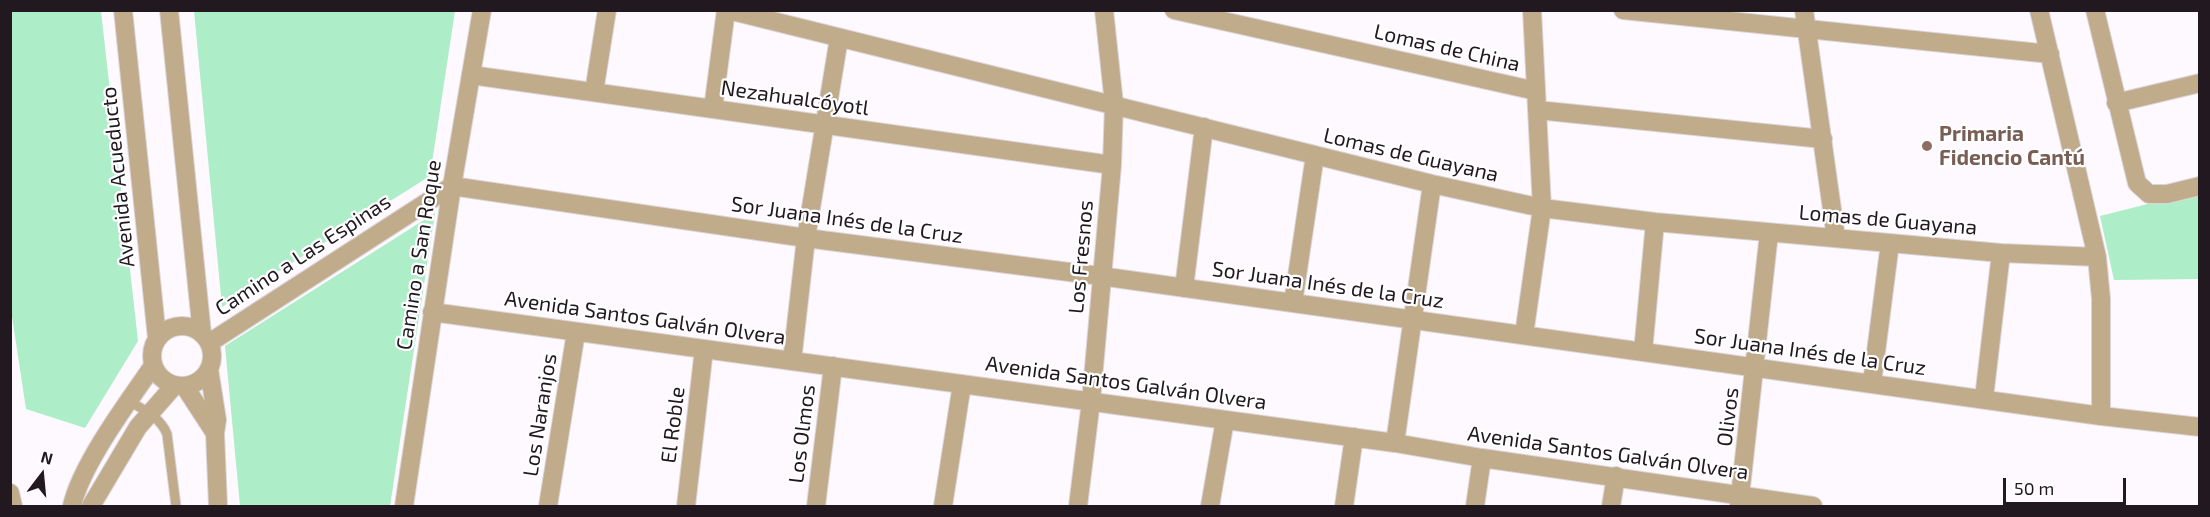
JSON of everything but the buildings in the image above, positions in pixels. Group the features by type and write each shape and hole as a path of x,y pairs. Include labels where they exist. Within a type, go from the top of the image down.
{"street":[{"name":"Avenida Acueducto","path":"123,10 158,338"},
{"path":"169,10 205,338 212,351 209,369 217,420 215,433 218,507"},
{"name":"Camino a San Roque","path":"404,507 432,312 482,10"},
{"path":"594,92 607,10"},
{"path":"713,109 727,10"},
{"name":"Lomas de Guayana","path":"727,10 1432,184 1542,208 1655,222 2001,253 2097,257"},
{"name":"Los Fresnos","path":"1078,507 1091,401 1112,165 1114,105 1104,10"},
{"name":"Lomas de China","path":"1174,10 1536,91"},
{"path":"1524,336 1542,208 1532,10"},
{"path":"1623,10 2050,54"},
{"path":"1804,10 1836,238"},
{"path":"2039,10 2097,257 2101,299 2101,416"},
{"path":"2095,10 2115,103 2137,183 2149,194 2168,194 2199,186"},
{"path":"792,361 806,238 838,38"},
{"name":"Nezahualcóyotl","path":"471,75 1112,165"},
{"path":"2115,103 2199,83"},
{"path":"1537,110 1822,139"},
{"path":"1184,288 1204,127"},
{"path":"1293,303 1315,155"},
{"path":"1395,442 1432,184"},
{"name":"Camino a Las Espinas","path":"205,338 452,186"},
{"name":"Sor Juana Inés de la Cruz","path":"452,186 806,238 1101,276 2101,416 2199,427"},
{"path":"1643,352 1655,222"},
{"name":"Olivos","path":"1740,501 1769,232"},
{"path":"1872,383 1890,243"},
{"path":"1984,398 2001,253"},
{"name":"Avenida Santos Galván Olvera","path":"432,312 1395,442 1482,458 1616,476 1740,501 1814,507"},
{"path":"205,338 183,326 165,331 153,347 153,366 158,375 180,386 215,433"},
{"name":"Los Naranjos","path":"548,507 576,332"},
{"name":"El Roble","path":"686,507 704,349"},
{"path":"72,507 77,489 129,401 153,366"},
{"name":"Los Olmos","path":"816,507 833,366"},
{"path":"91,507 148,413 180,386 202,379 209,369"},
{"path":"943,507 962,384"},
{"path":"1210,507 1225,420"},
{"path":"1344,507 1354,437"},
{"path":"1475,507 1482,458"},
{"path":"1611,507 1616,476"},
{"path":"10,493 13,507"}],"lane":[{"path":"129,401 159,420 167,434 176,507"}],"green space":[{"path":"10,11 101,11 138,341 85,428 26,409 10,303"},
{"path":"194,11 455,11 430,176 222,307"},
{"path":"2199,191 2199,279 2114,280 2100,216"},
{"path":"435,213 390,506 240,506 225,346"}],"place":[{"name":"Primaria Fidencio Cantú","path":"1927,146"}]}
